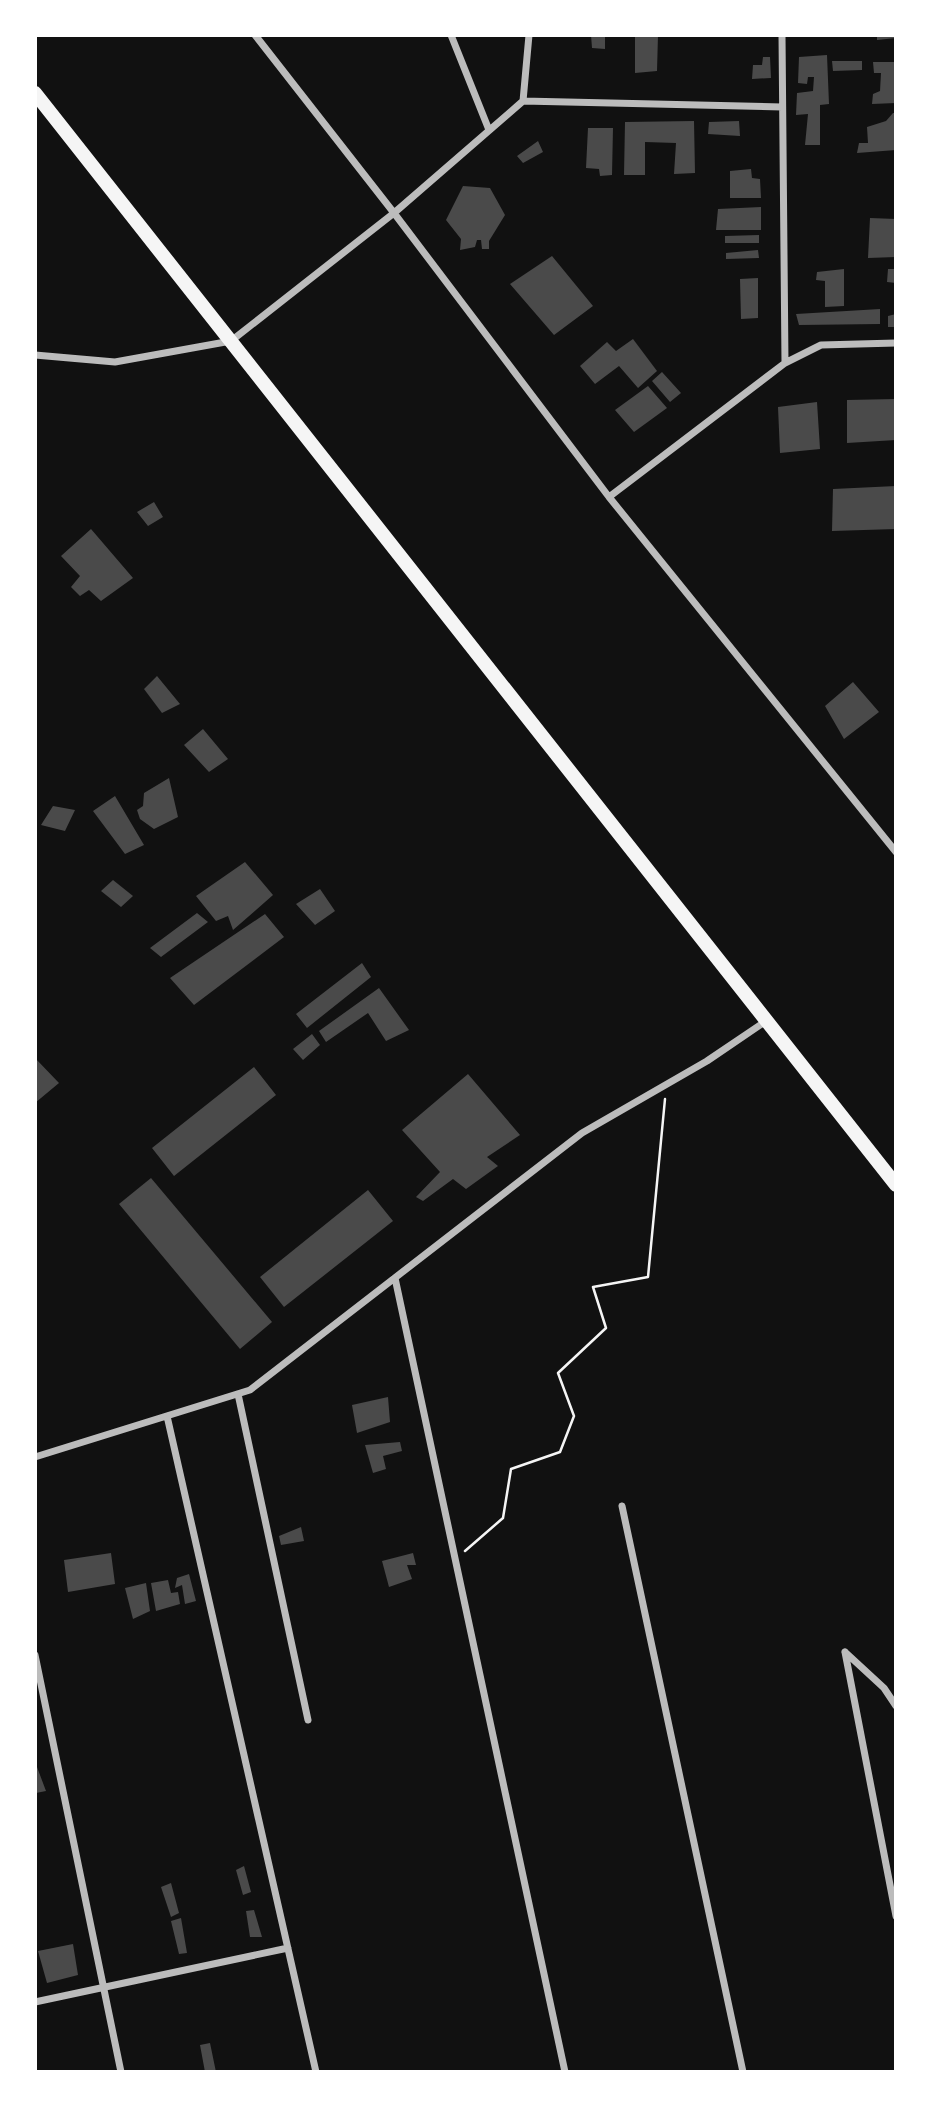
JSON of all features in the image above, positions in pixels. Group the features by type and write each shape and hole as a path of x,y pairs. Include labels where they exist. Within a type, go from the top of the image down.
{"highway":[{"path":"35,93 896,1185"}],"street":[{"path":"255,35 609,497 896,852"},
{"path":"451,35 489,130"},
{"path":"523,101 529,35"},
{"path":"782,35 785,363"},
{"path":"35,355 115,362 231,341 394,213 523,101 782,107"},
{"path":"609,497 785,363 821,345 896,343"},
{"path":"35,1457 250,1390 582,1133 667,1086 766,1021"},
{"path":"395,1278 565,2072"},
{"path":"238,1394 308,1720"},
{"path":"167,1416 316,2072"},
{"path":"622,1506 743,2072"},
{"path":"896,1706 884,1688 845,1652 896,1916"},
{"path":"35,1655 121,2072"},
{"path":"35,2002 288,1948"}],"path":[{"path":"455,1560 503,1518 511,1469 560,1452 574,1416 558,1373 606,1328 593,1287 648,1277 667,1086"}],"building":[{"path":"591,35 605,35 605,49 592,48"},
{"path":"635,35 658,35 657,71 635,73"},
{"path":"877,35 896,35 896,38 877,40"},
{"path":"827,55 829,104 820,105 820,145 805,145 808,114 796,115 797,93 813,91 814,77 808,77 807,84 798,83 799,57"},
{"path":"763,57 770,57 771,78 752,79 753,65 762,65"},
{"path":"832,61 862,61 862,70 833,71"},
{"path":"873,62 896,62 896,103 872,104 873,94 880,91 881,73 874,73"},
{"path":"896,113 896,150 857,153 859,143 868,143 867,127 886,121"},
{"path":"694,121 695,173 674,174 676,143 645,142 645,175 624,175 625,122"},
{"path":"739,121 740,136 708,134 709,122"},
{"path":"588,128 613,128 612,175 600,176 599,169 586,168"},
{"path":"538,141 543,152 523,163 517,156"},
{"path":"751,169 752,178 760,179 761,198 730,198 730,171"},
{"path":"463,186 490,188 505,215 489,241 489,249 482,249 481,240 477,240 475,247 460,250 461,239 446,220"},
{"path":"761,207 761,230 716,230 718,209"},
{"path":"870,218 896,219 896,257 868,258"},
{"path":"759,235 759,243 725,243 725,236"},
{"path":"758,250 759,258 726,259 726,253"},
{"path":"552,256 593,306 554,335 510,284"},
{"path":"844,269 844,306 825,307 825,281 816,280 817,272"},
{"path":"888,269 896,269 896,283 887,282"},
{"path":"758,278 758,318 741,319 740,279"},
{"path":"880,309 880,324 799,325 796,314"},
{"path":"896,314 896,327 888,327 888,316"},
{"path":"633,339 657,371 638,388 619,366 595,384 580,366 607,342 616,351"},
{"path":"662,372 681,393 670,402 652,381"},
{"path":"648,386 667,408 634,432 615,410"},
{"path":"896,399 896,440 847,443 847,400"},
{"path":"817,402 820,449 780,453 778,407"},
{"path":"896,486 896,529 832,531 833,489"},
{"path":"154,502 163,517 148,526 137,512"},
{"path":"91,529 133,578 101,601 89,590 80,596 71,587 80,576 61,556"},
{"path":"157,676 180,704 162,713 144,689"},
{"path":"853,682 879,712 844,739 825,706"},
{"path":"203,729 228,759 209,772 184,745"},
{"path":"169,778 178,817 154,829 140,819 137,810 143,806 144,793"},
{"path":"115,796 144,845 125,854 93,811"},
{"path":"53,806 75,810 65,831 41,825"},
{"path":"245,862 273,895 233,930 228,916 216,921 196,896"},
{"path":"113,880 133,896 121,907 101,891"},
{"path":"320,889 335,911 315,925 296,904"},
{"path":"197,913 208,922 161,957 150,948"},
{"path":"265,914 284,937 194,1005 170,978"},
{"path":"362,963 371,977 307,1028 296,1014"},
{"path":"379,988 409,1030 386,1041 368,1013 326,1042 319,1031"},
{"path":"312,1034 320,1045 303,1060 293,1049"},
{"path":"35,1058 59,1083 35,1103"},
{"path":"254,1067 276,1095 174,1176 152,1148"},
{"path":"468,1074 520,1135 487,1157 498,1166 466,1189 453,1179 423,1201 416,1197 440,1172 402,1130"},
{"path":"151,1178 272,1322 240,1349 119,1204"},
{"path":"368,1190 393,1221 284,1307 260,1277"},
{"path":"388,1397 390,1422 357,1433 352,1405"},
{"path":"400,1442 402,1451 383,1456 386,1469 373,1473 365,1445"},
{"path":"301,1527 304,1541 281,1545 279,1536"},
{"path":"111,1553 115,1584 68,1592 64,1560"},
{"path":"413,1553 416,1565 407,1565 412,1579 389,1587 382,1561"},
{"path":"189,1574 196,1601 185,1604 182,1585 175,1588 177,1578"},
{"path":"168,1580 171,1593 178,1592 180,1604 156,1611 151,1583"},
{"path":"146,1583 150,1611 133,1619 125,1588"},
{"path":"37,1767 46,1791 36,1793 35,1769"},
{"path":"244,1866 251,1892 243,1895 236,1870"},
{"path":"171,1883 179,1913 171,1917 161,1887"},
{"path":"254,1910 262,1937 250,1937 246,1911"},
{"path":"181,1918 187,1953 179,1954 171,1921"},
{"path":"73,1944 78,1975 47,1983 38,1951"},
{"path":"210,2043 216,2072 205,2072 200,2045"}]}
